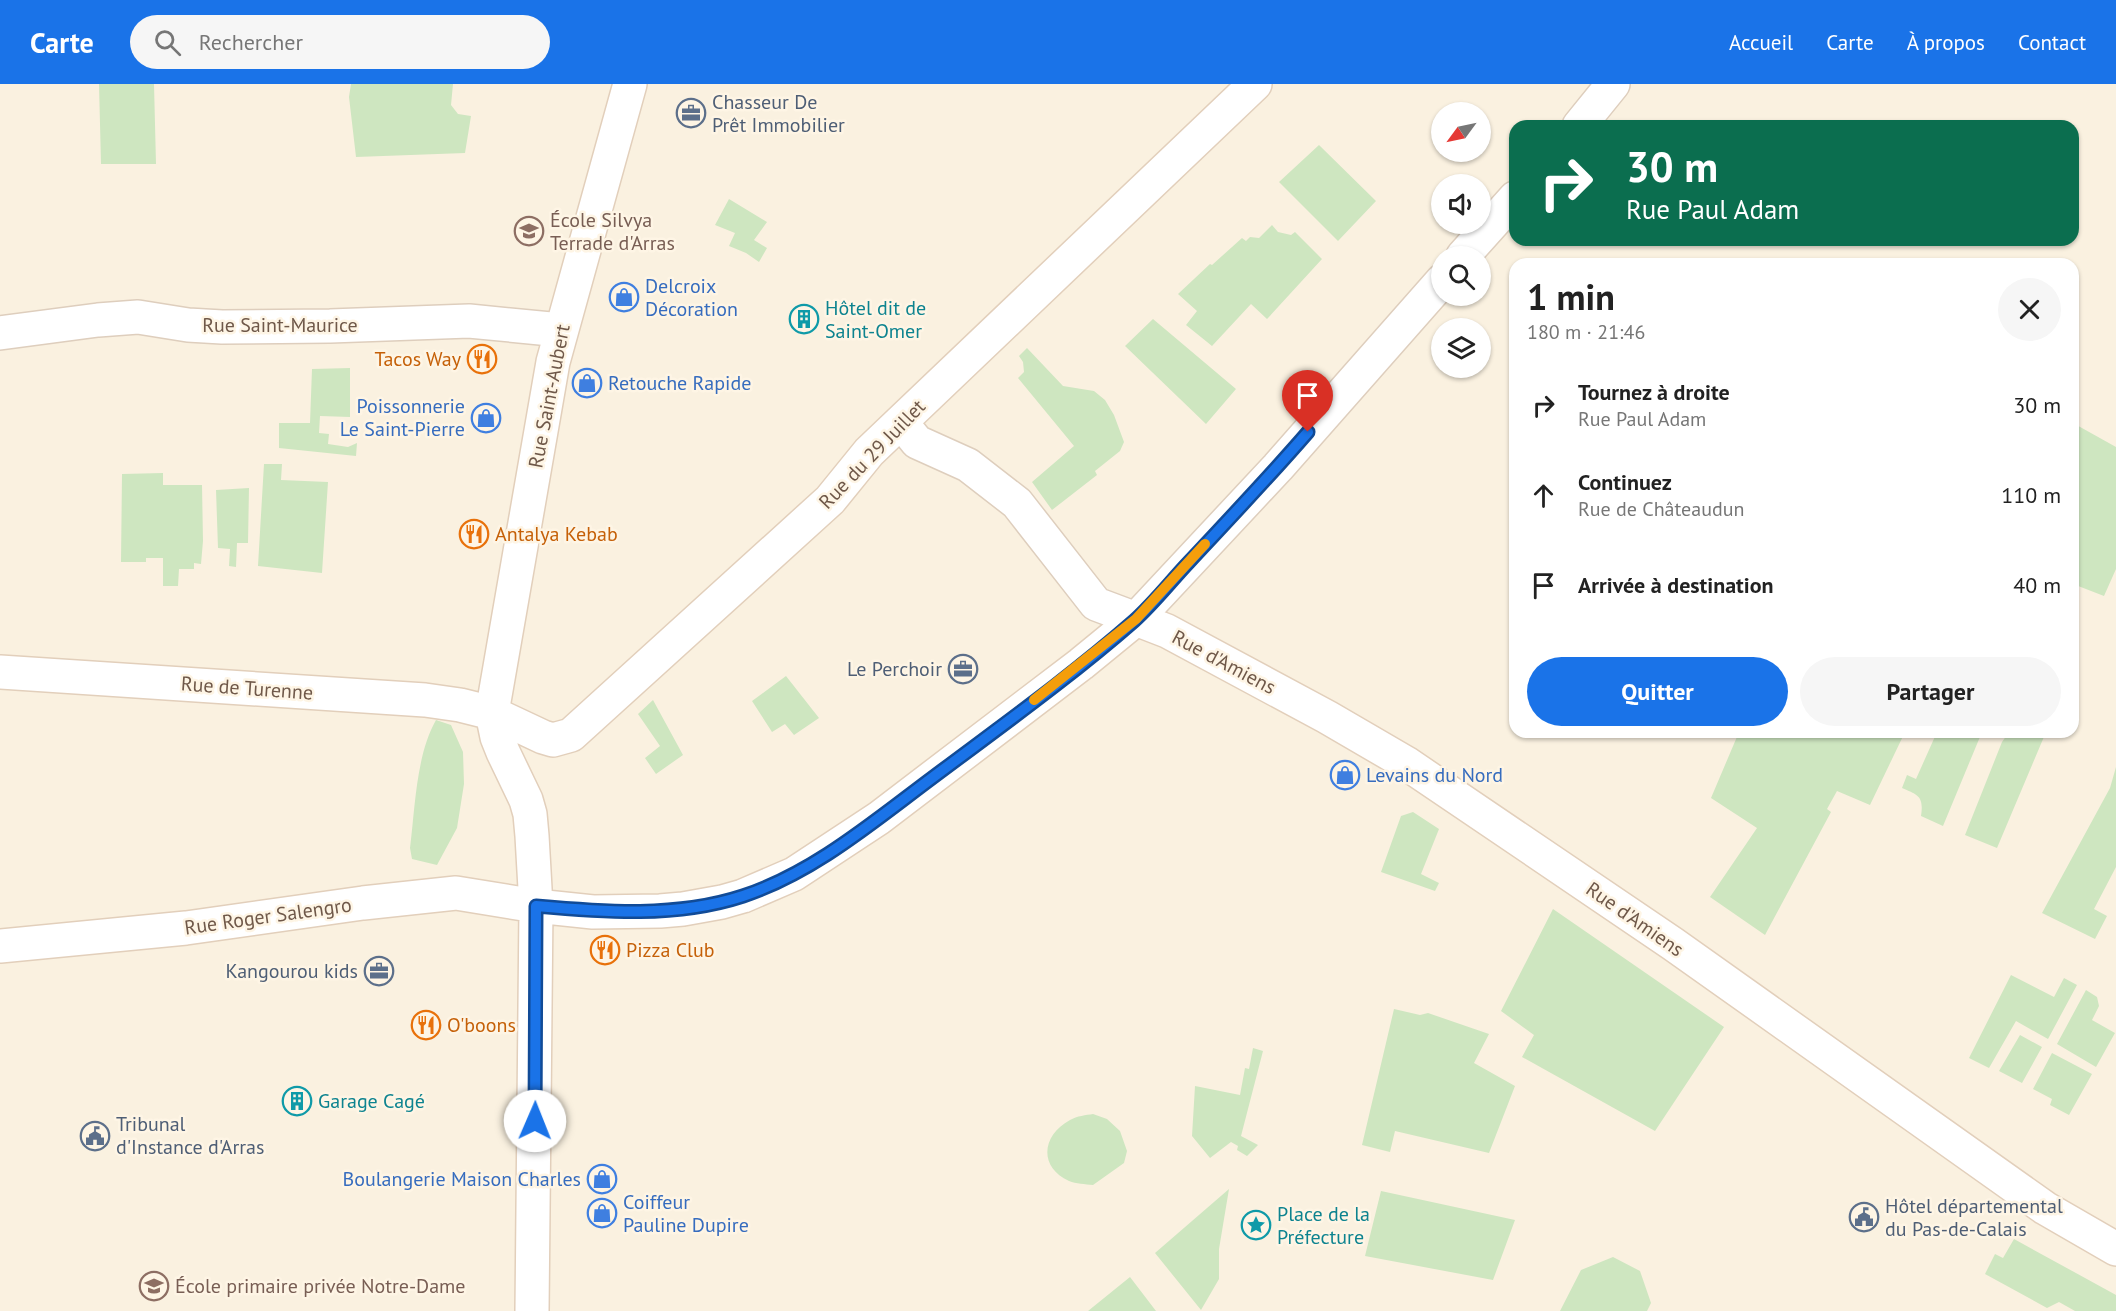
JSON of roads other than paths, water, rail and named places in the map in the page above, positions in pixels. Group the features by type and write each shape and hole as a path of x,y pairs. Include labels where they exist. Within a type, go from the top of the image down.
{"street":[{"name":"Rue Saint-Aubert","path":"492,713 548,390 561,330 630,84"},
{"name":"Rue du 29 Juillet","path":"492,713 553,740 575,732 830,500 869,452 1255,84"},
{"path":"1584,120 1613,84"},
{"path":"1472,246 1509,205"},
{"name":"Rue Roger Salengro","path":"0,946 186,928 363,903 456,893 536,906 592,912 660,911 722,902 775,883 817,861 879,818 1072,671 1136,619 1278,467 1431,293"},
{"name":"Rue Saint-Maurice","path":"0,333 138,317 188,325 222,327 469,321 561,330"},
{"name":"Rue d'Amiens","path":"900,422 917,442 968,465 1017,503 1096,604 1177,637 1327,717 1406,763 1672,944 2036,1202 2116,1250"},
{"name":"Rue de Turenne","path":"0,672 425,700 492,713"},
{"path":"492,713 497,737 526,800 530,814 536,906 532,1311"}],"place":[{"name":"Chasseur De Prêt Immobilier","path":"691,113"},
{"name":"École Silvya Terrade d'Arras","path":"529,231"},
{"name":"Delcroix Décoration","path":"624,297"},
{"name":"Hôtel dit de Saint-Omer","path":"804,319"},
{"name":"Tacos Way","path":"482,359"},
{"name":"Retouche Rapide","path":"587,383"},
{"name":"Poissonnerie Le Saint-Pierre","path":"486,418"},
{"name":"Antalya Kebab","path":"474,534"},
{"name":"Le Perchoir","path":"963,669"},
{"name":"Levains du Nord","path":"1345,775"},
{"name":"Pizza Club","path":"605,950"},
{"name":"Kangourou kids","path":"379,971"},
{"name":"O'boons","path":"426,1025"},
{"name":"Garage Cagé","path":"297,1101"},
{"name":"Tribunal d'Instance d'Arras","path":"95,1136"},
{"name":"Boulangerie Maison Charles","path":"602,1179"},
{"name":"Coiffeur Pauline Dupire","path":"602,1213"},
{"name":"Hôtel départemental du Pas-de-Calais","path":"1864,1217"},
{"name":"Place de la Préfecture","path":"1256,1225"},
{"name":"École primaire privée Notre-Dame","path":"154,1286"}]}
